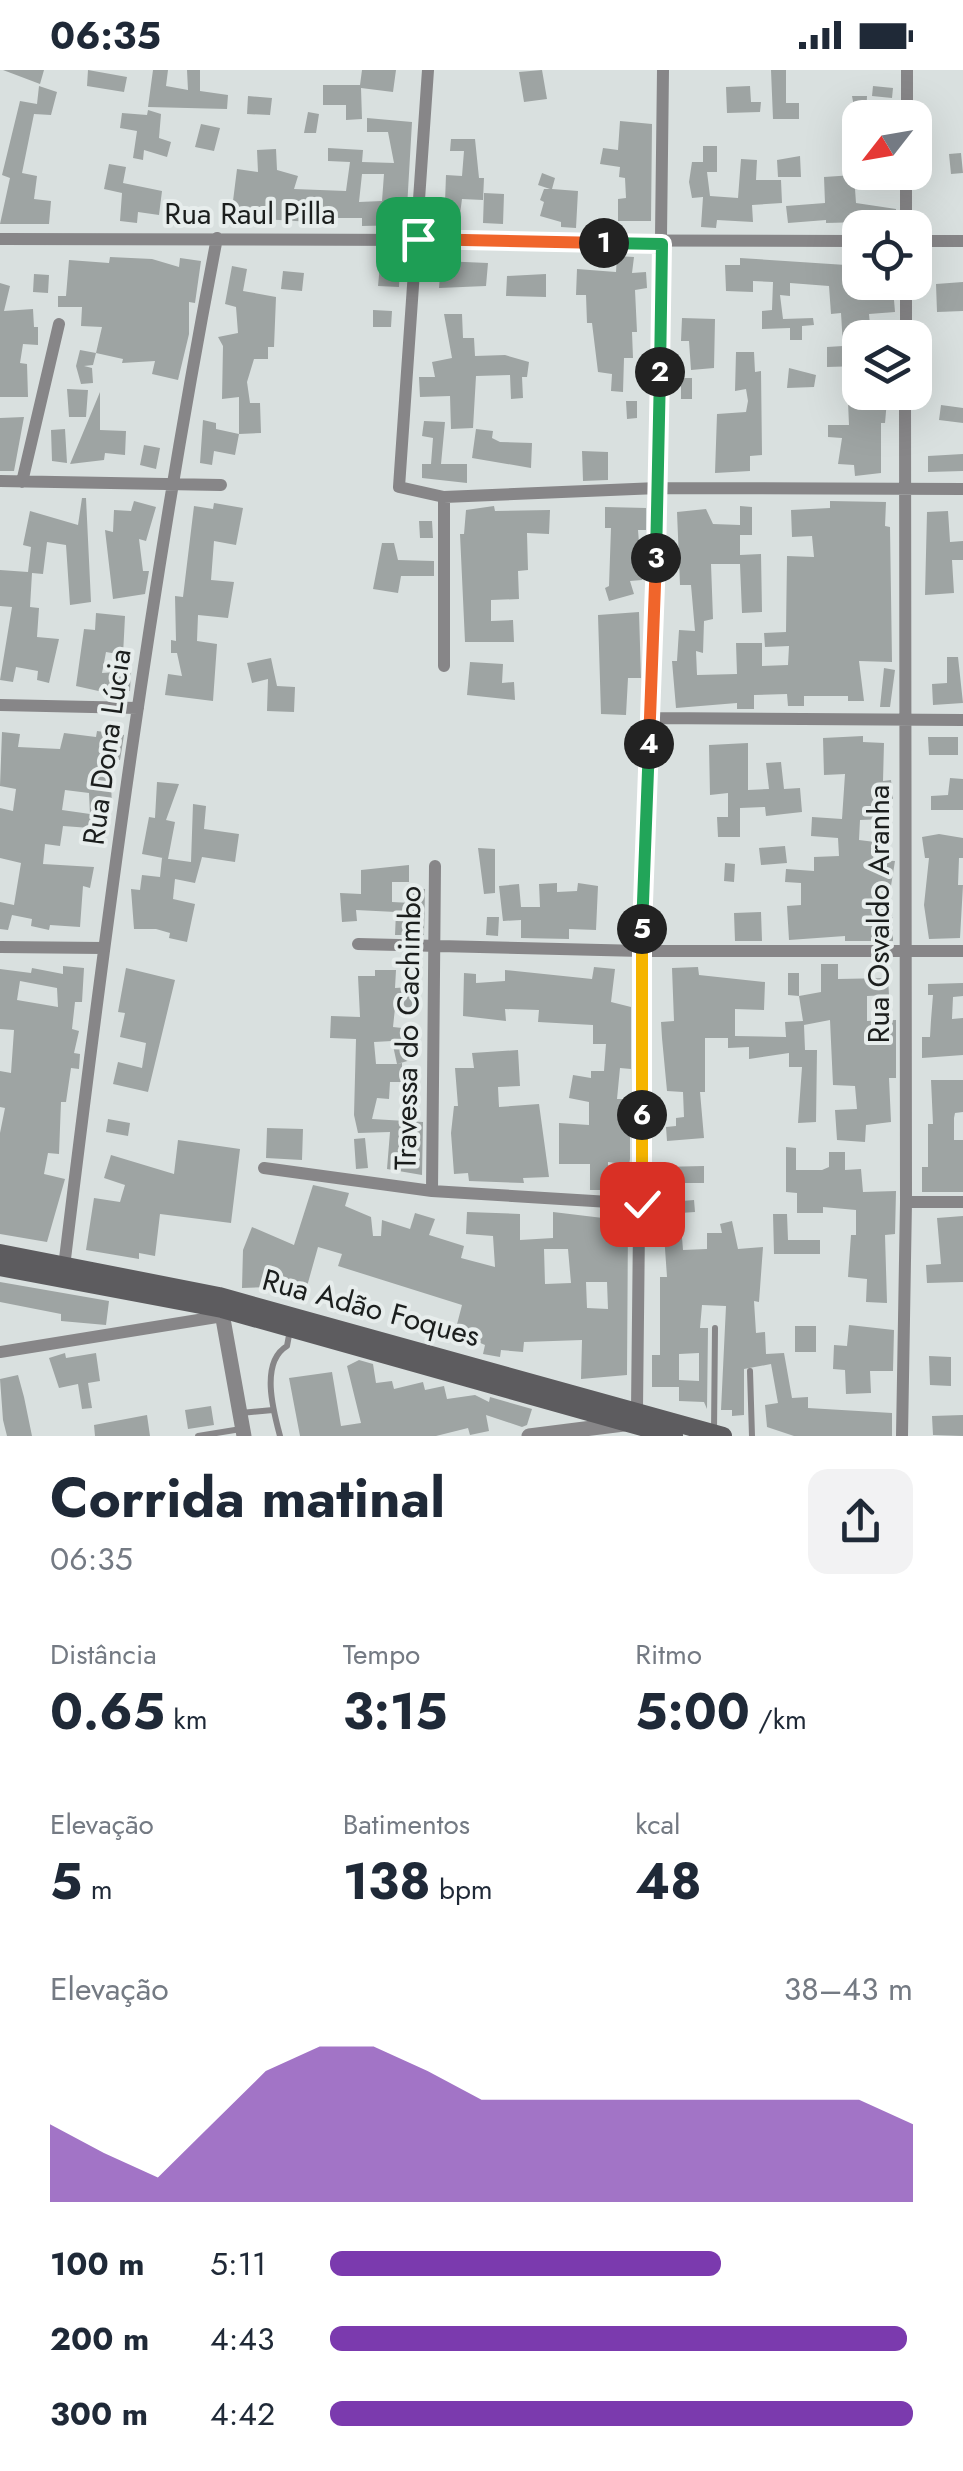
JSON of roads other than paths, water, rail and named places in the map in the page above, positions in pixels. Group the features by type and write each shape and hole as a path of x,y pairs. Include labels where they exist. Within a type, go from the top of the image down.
{"main road":[{"name":"Rua Adão Foques","path":"0,1253 635,1416 674,1436"},
{"name":"Rua Adão Foques","path":"0,1267 221,1307 635,1416 719,1434"}],"street":[{"path":"428,70 399,486 444,496 658,488 963,489"},
{"path":"528,1436 635,1416 642,1204 642,951 658,488 664,70"},
{"path":"907,70 907,100"},
{"name":"Rua Dona Lúcia","path":"64,1267 103,948 169,484 217,238"},
{"name":"Rua Raul Pilla","path":"0,239 418,239 662,244 842,241"},
{"path":"932,241 963,241"},
{"path":"22,482 58,324"},
{"name":"Rua Osvaldo Aranha","path":"902,1436 906,1202 906,410"},
{"path":"0,481 221,485"},
{"path":"444,496 444,666"},
{"path":"0,705 138,708"},
{"path":"650,718 963,720"},
{"name":"Travessa do Cachimbo","path":"432,1191 435,866"},
{"path":"358,944 642,951 963,951"},
{"path":"0,947 103,948"},
{"path":"264,1168 432,1191 642,1204"},
{"path":"906,1202 963,1202"},
{"path":"0,1352 221,1307 242,1426"}],"lane":[{"path":"280,1436 273,1410 272,1365 277,1352 287,1346 291,1328"},
{"path":"715,1328 719,1434"},
{"path":"750,1371 752,1436"},
{"path":"198,1436 242,1426 273,1410"}]}
